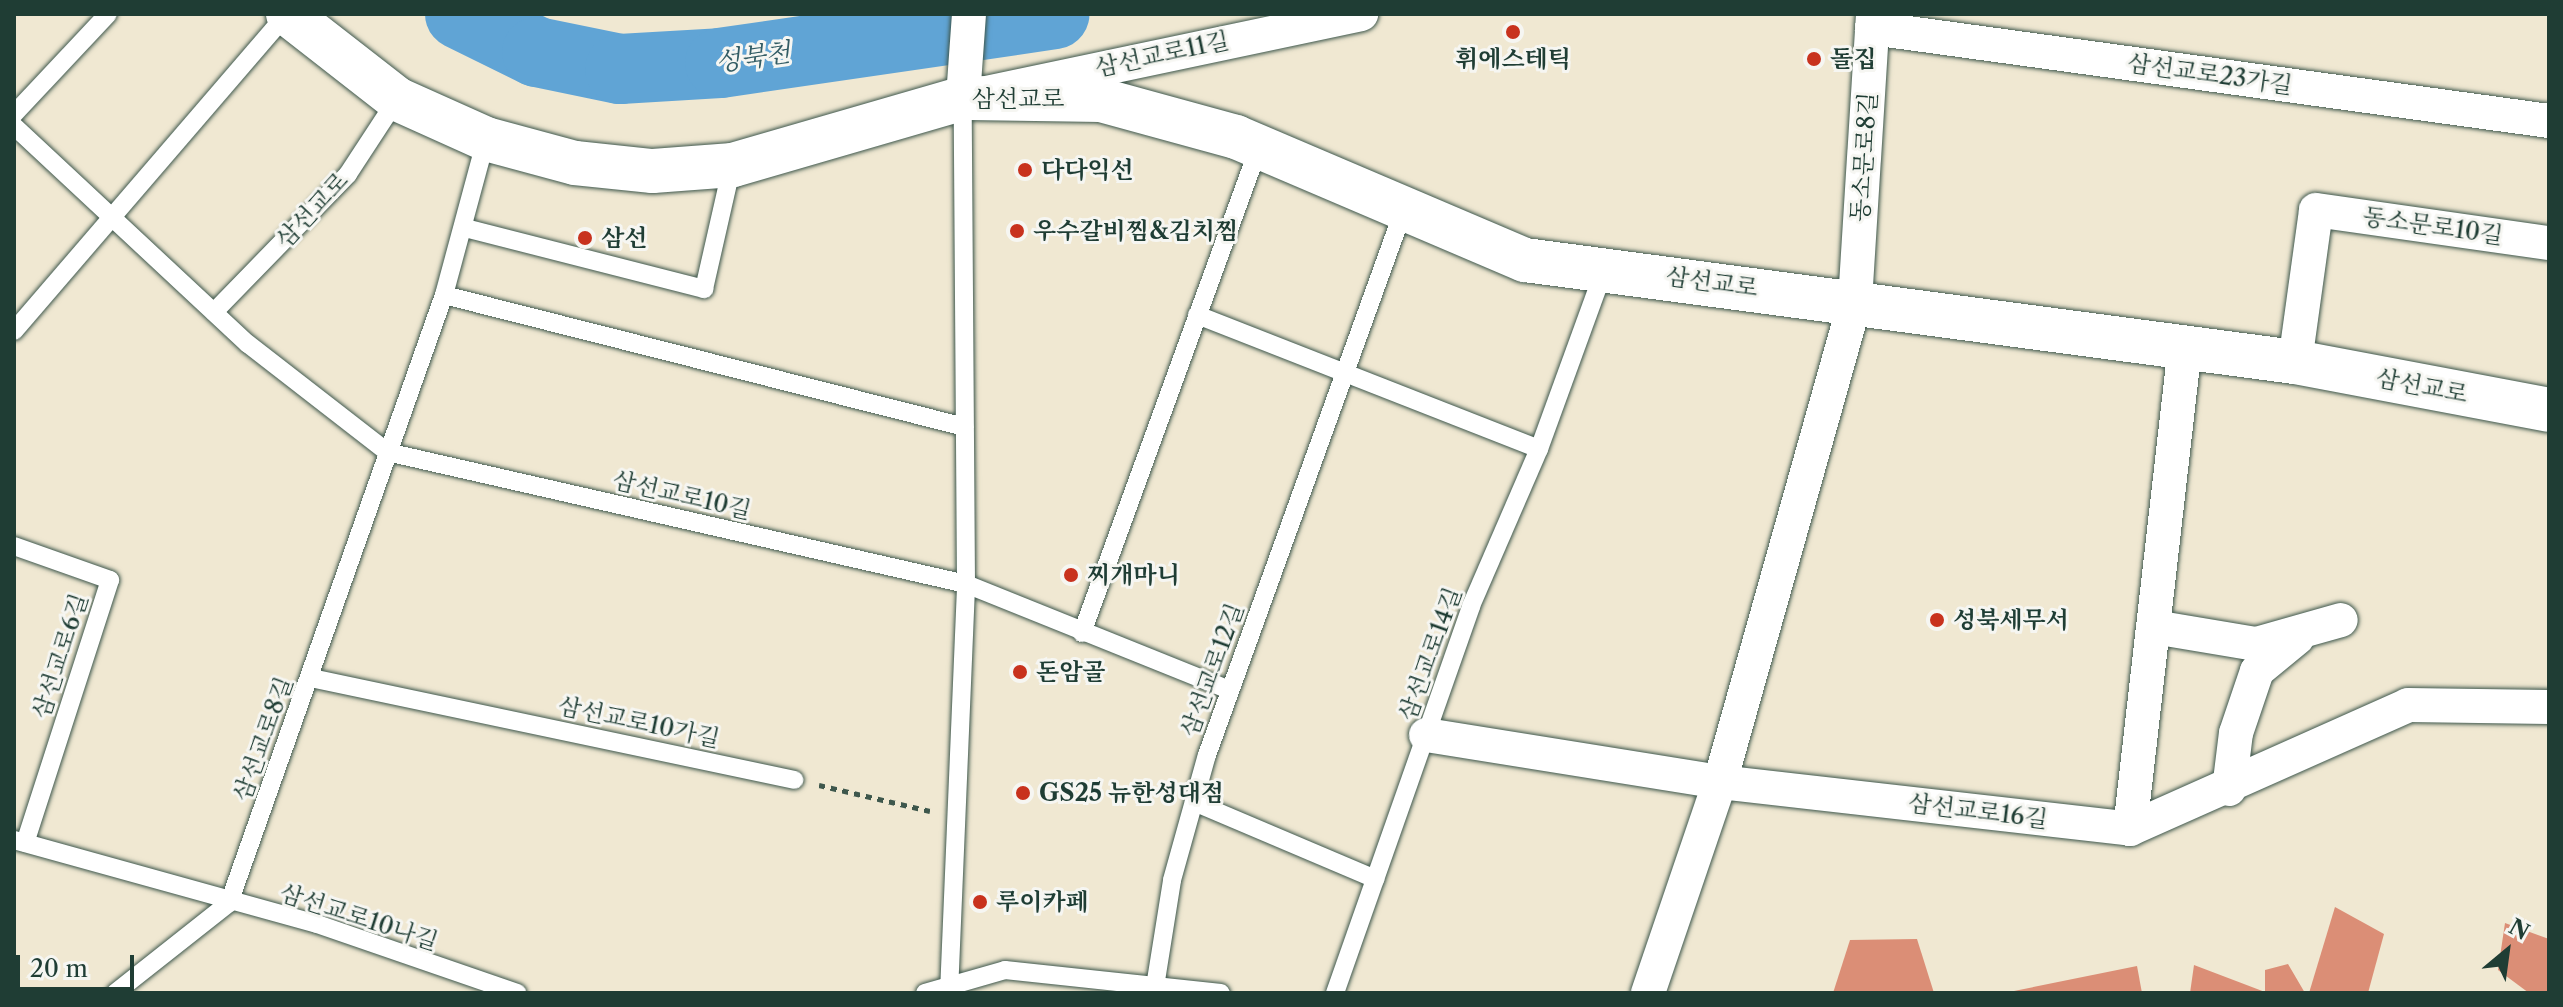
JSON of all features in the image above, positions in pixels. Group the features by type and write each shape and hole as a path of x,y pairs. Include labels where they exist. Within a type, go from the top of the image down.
{"street":[{"name":"삼선교로","path":"288,14 397,99 486,139 575,163 653,171 733,165 964,85 1101,100 1259,147 1525,260 1605,267 2295,362 2549,410"},
{"path":"964,85 969,14"},
{"name":"삼선교로11길","path":"964,85 1361,14"},
{"name":"삼선교로23가길","path":"1872,21 2549,121"},
{"name":"동소문로8길","path":"1855,301 1872,21"},
{"name":"동소문로10길","path":"2295,362 2316,210 2549,243"},
{"path":"1648,993 1720,782 1855,301"},
{"path":"2130,829 2185,349"},
{"path":"2154,627 2256,644 2341,620"},
{"path":"2229,789 2236,733 2257,671 2307,630"},
{"name":"삼선교로16길","path":"1426,735 1720,782 2130,829 2229,789 2408,705 2549,707"}],"lane":[{"path":"14,114 108,14"},
{"path":"14,331 115,218 288,14"},
{"path":"948,987 966,584 964,85"},
{"name":"삼선교로","path":"214,312 348,174 397,99"},
{"path":"14,126 214,312 387,452"},
{"name":"삼선교로8길","path":"229,903 444,295 465,228 486,139"},
{"path":"1082,633 1259,147"},
{"path":"465,228 704,289 733,165"},
{"name":"삼선교로12길","path":"1154,990 1194,802 1230,690 1404,209"},
{"name":"삼선교로14길","path":"1335,993 1471,606 1539,449 1605,267"},
{"path":"444,295 965,427"},
{"path":"1197,315 1539,449"},
{"name":"삼선교로10길","path":"387,452 966,584 1230,690"},
{"name":"삼선교로6길","path":"14,546 110,580 20,842 151,874 229,903"},
{"name":"삼선교로10가길","path":"311,678 794,780"},
{"path":"1194,802 1375,879"},
{"path":"115,993 229,903"},
{"name":"삼선교로10나길","path":"229,903 317,924 472,986 517,993"},
{"path":"925,993 1005,970 1154,990 1221,993"}],"path":[{"path":"794,780 956,817"}],"building":[{"path":"2335,907 2384,934 2368,993 2309,993"},
{"path":"2505,923 2549,939 2549,993 2529,993 2498,970"},
{"path":"1917,939 1934,993 1833,993 1850,940"},
{"path":"2288,964 2305,993 2190,993 2194,965 2265,992 2265,970"},
{"path":"2137,966 2142,993 2009,993 2009,992"}],"waterway":[{"name":"성북천","path":"460,14 537,52 620,69 720,63 1054,14"}],"place":[{"name":"휘에스테틱","path":"1513,32"},
{"name":"돌집","path":"1814,59"},
{"name":"다다익선","path":"1025,170"},
{"name":"우수갈비찜&김치찜","path":"1017,231"},
{"name":"삼선","path":"585,238"},
{"name":"찌개마니","path":"1071,575"},
{"name":"성북세무서","path":"1937,620"},
{"name":"돈암골","path":"1020,672"},
{"name":"GS25 뉴한성대점","path":"1023,793"},
{"name":"루이카페","path":"980,902"}]}
